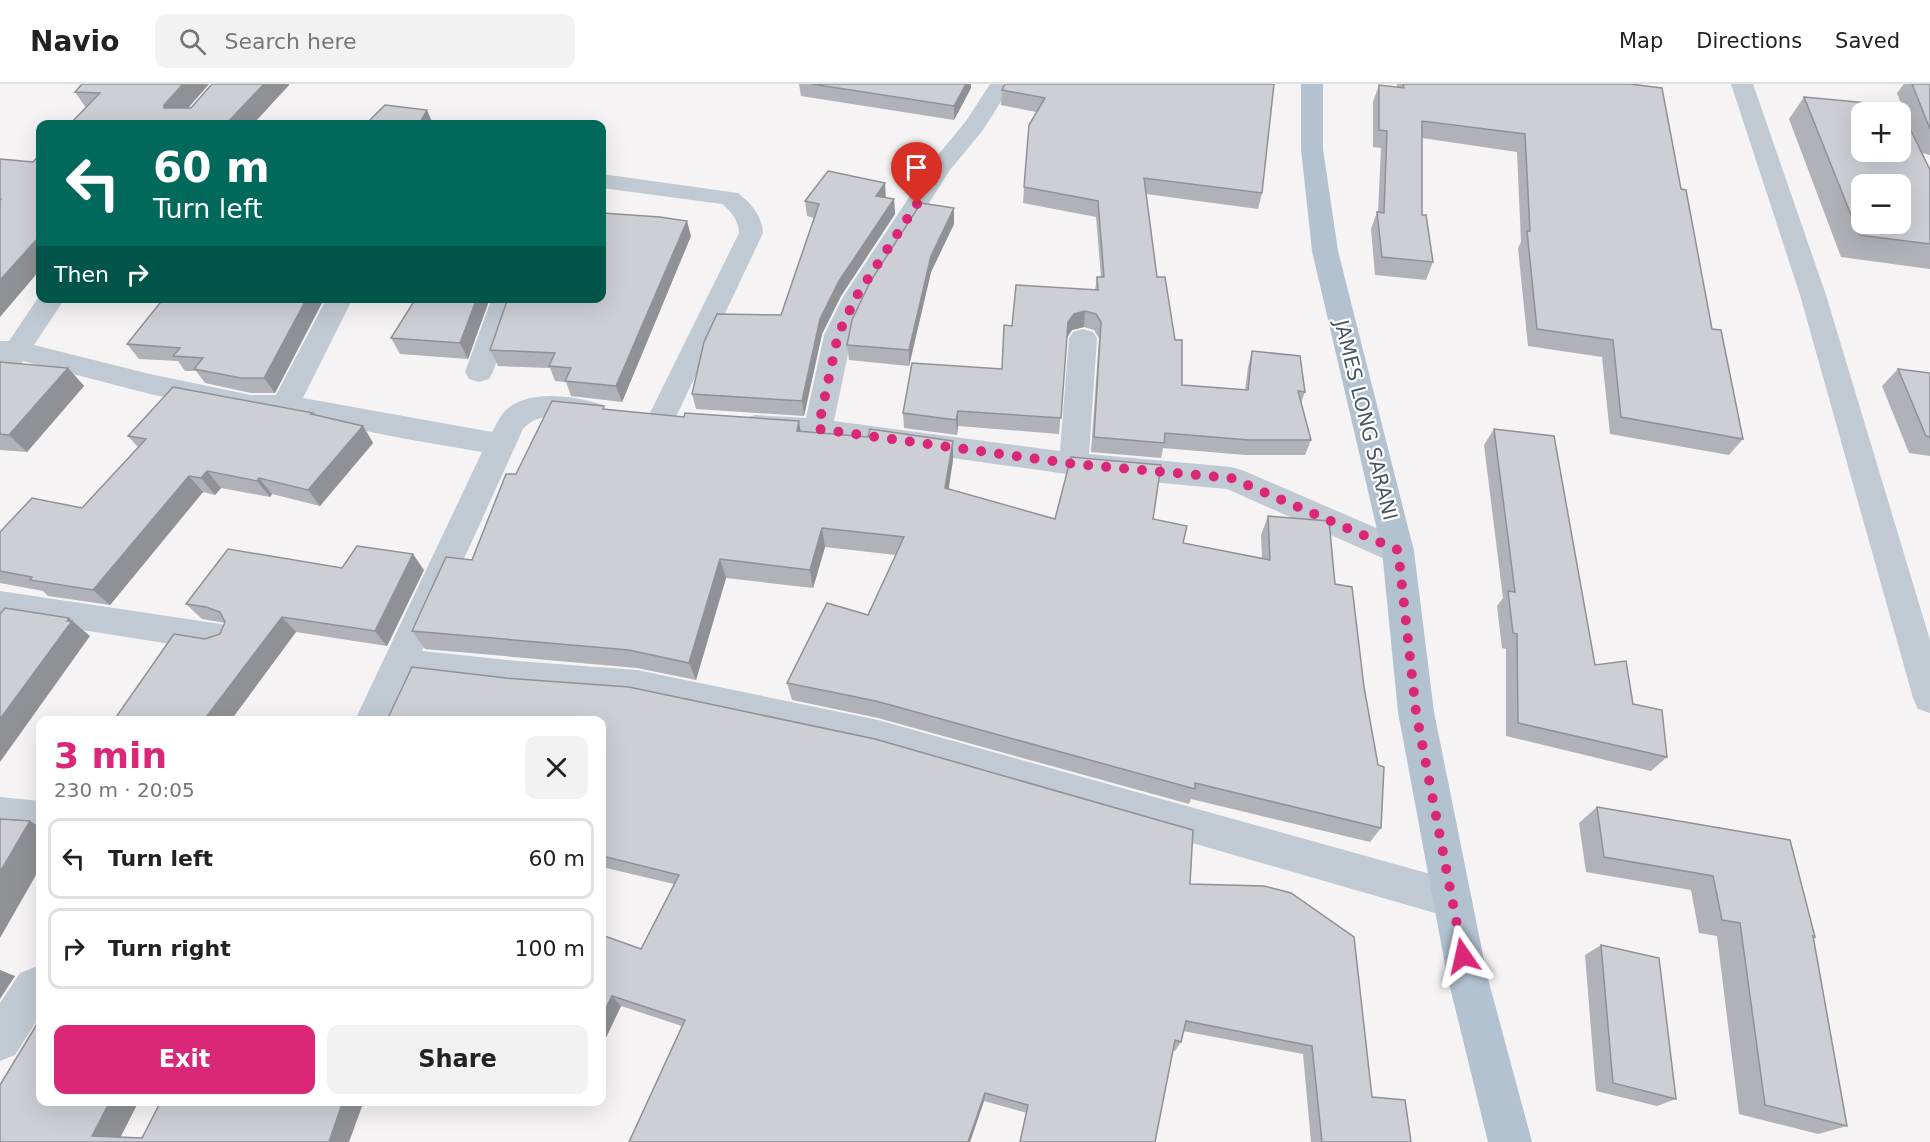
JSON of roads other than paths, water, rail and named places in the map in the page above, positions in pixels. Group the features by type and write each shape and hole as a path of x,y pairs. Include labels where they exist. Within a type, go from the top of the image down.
{"main road":[{"name":"JAMES LONG SARANI","path":"1312,84 1312,149 1325,251 1398,550 1416,712 1467,975 1510,1142"}],"street":[{"path":"818,429 838,335 856,297 941,166 975,125 1001,84"},
{"path":"1742,84 1812,296 1930,698"},
{"path":"606,182 729,198 740,206 751,225 751,232 638,417"},
{"path":"0,374 9,350 48,303"},
{"path":"285,405 337,303"},
{"path":"479,372 503,303"},
{"path":"1074,464 1083,338"},
{"path":"9,350 150,384 251,405 285,405 406,429 500,444"},
{"path":"375,716 500,444 516,418 532,410 548,407 695,422"},
{"path":"728,424 818,429 1074,464 1231,478 1398,550"},
{"path":"0,604 221,638"},
{"path":"399,663 517,676 637,685 878,736 1452,899"},
{"path":"0,814 36,818"},
{"path":"0,1040 35,988"}]}
